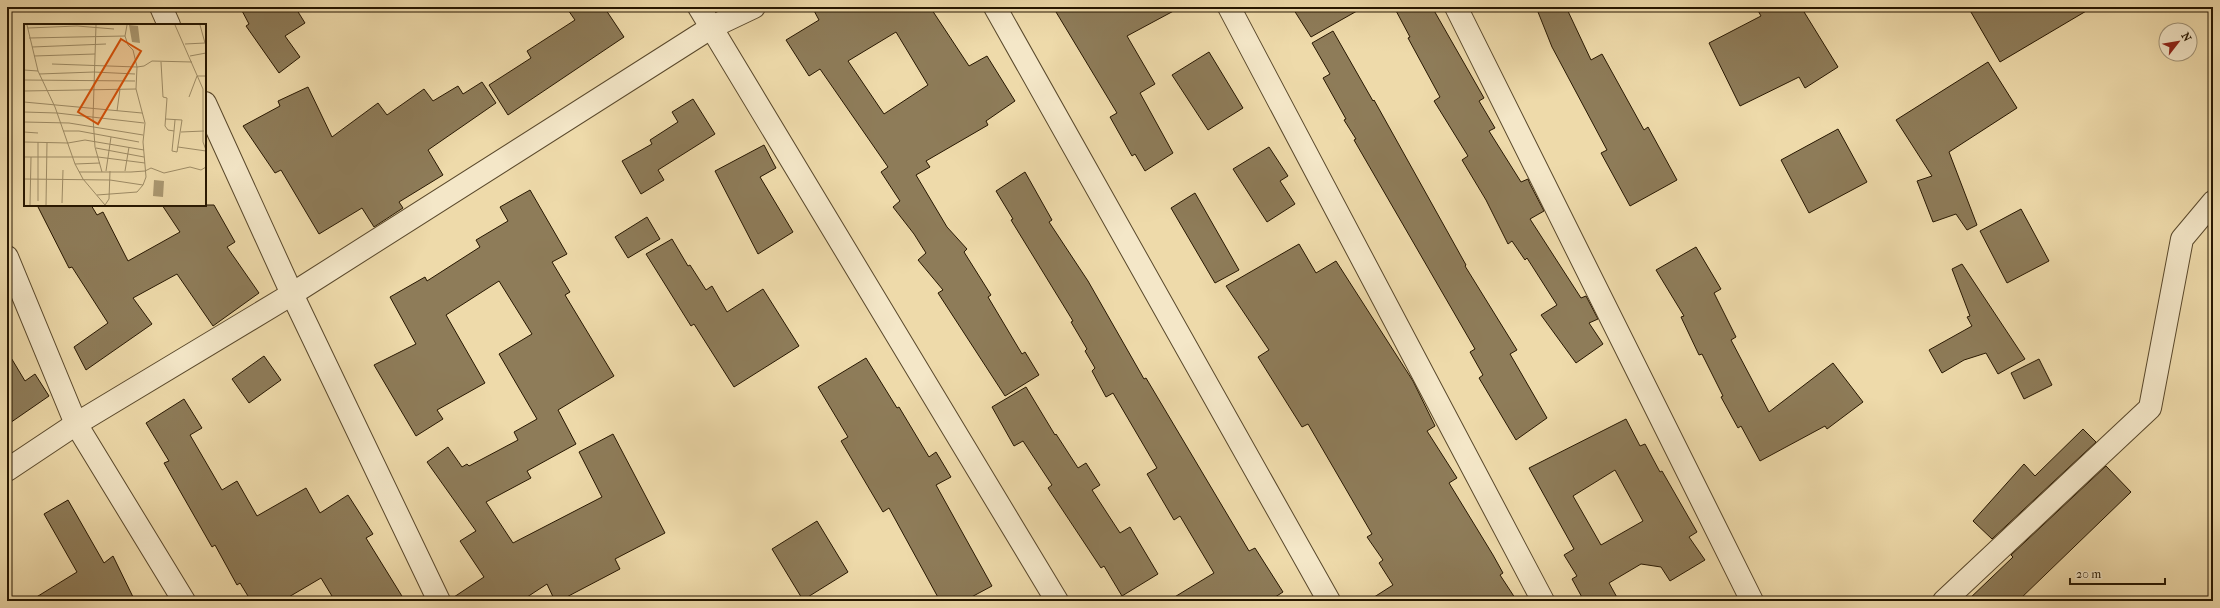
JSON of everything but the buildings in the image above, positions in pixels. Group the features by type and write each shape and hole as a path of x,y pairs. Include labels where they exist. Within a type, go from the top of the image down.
{"street":[{"path":"161,7 169,24"},
{"path":"699,7 1057,601"},
{"path":"7,470 76,424 292,294 712,27 754,7"},
{"path":"996,7 1329,601"},
{"path":"1229,7 1544,601"},
{"path":"1456,7 1752,601"},
{"path":"206,105 292,294 439,601"},
{"path":"1944,601 2150,408 2182,239 2213,202"},
{"path":"7,257 76,424 184,601"}]}
